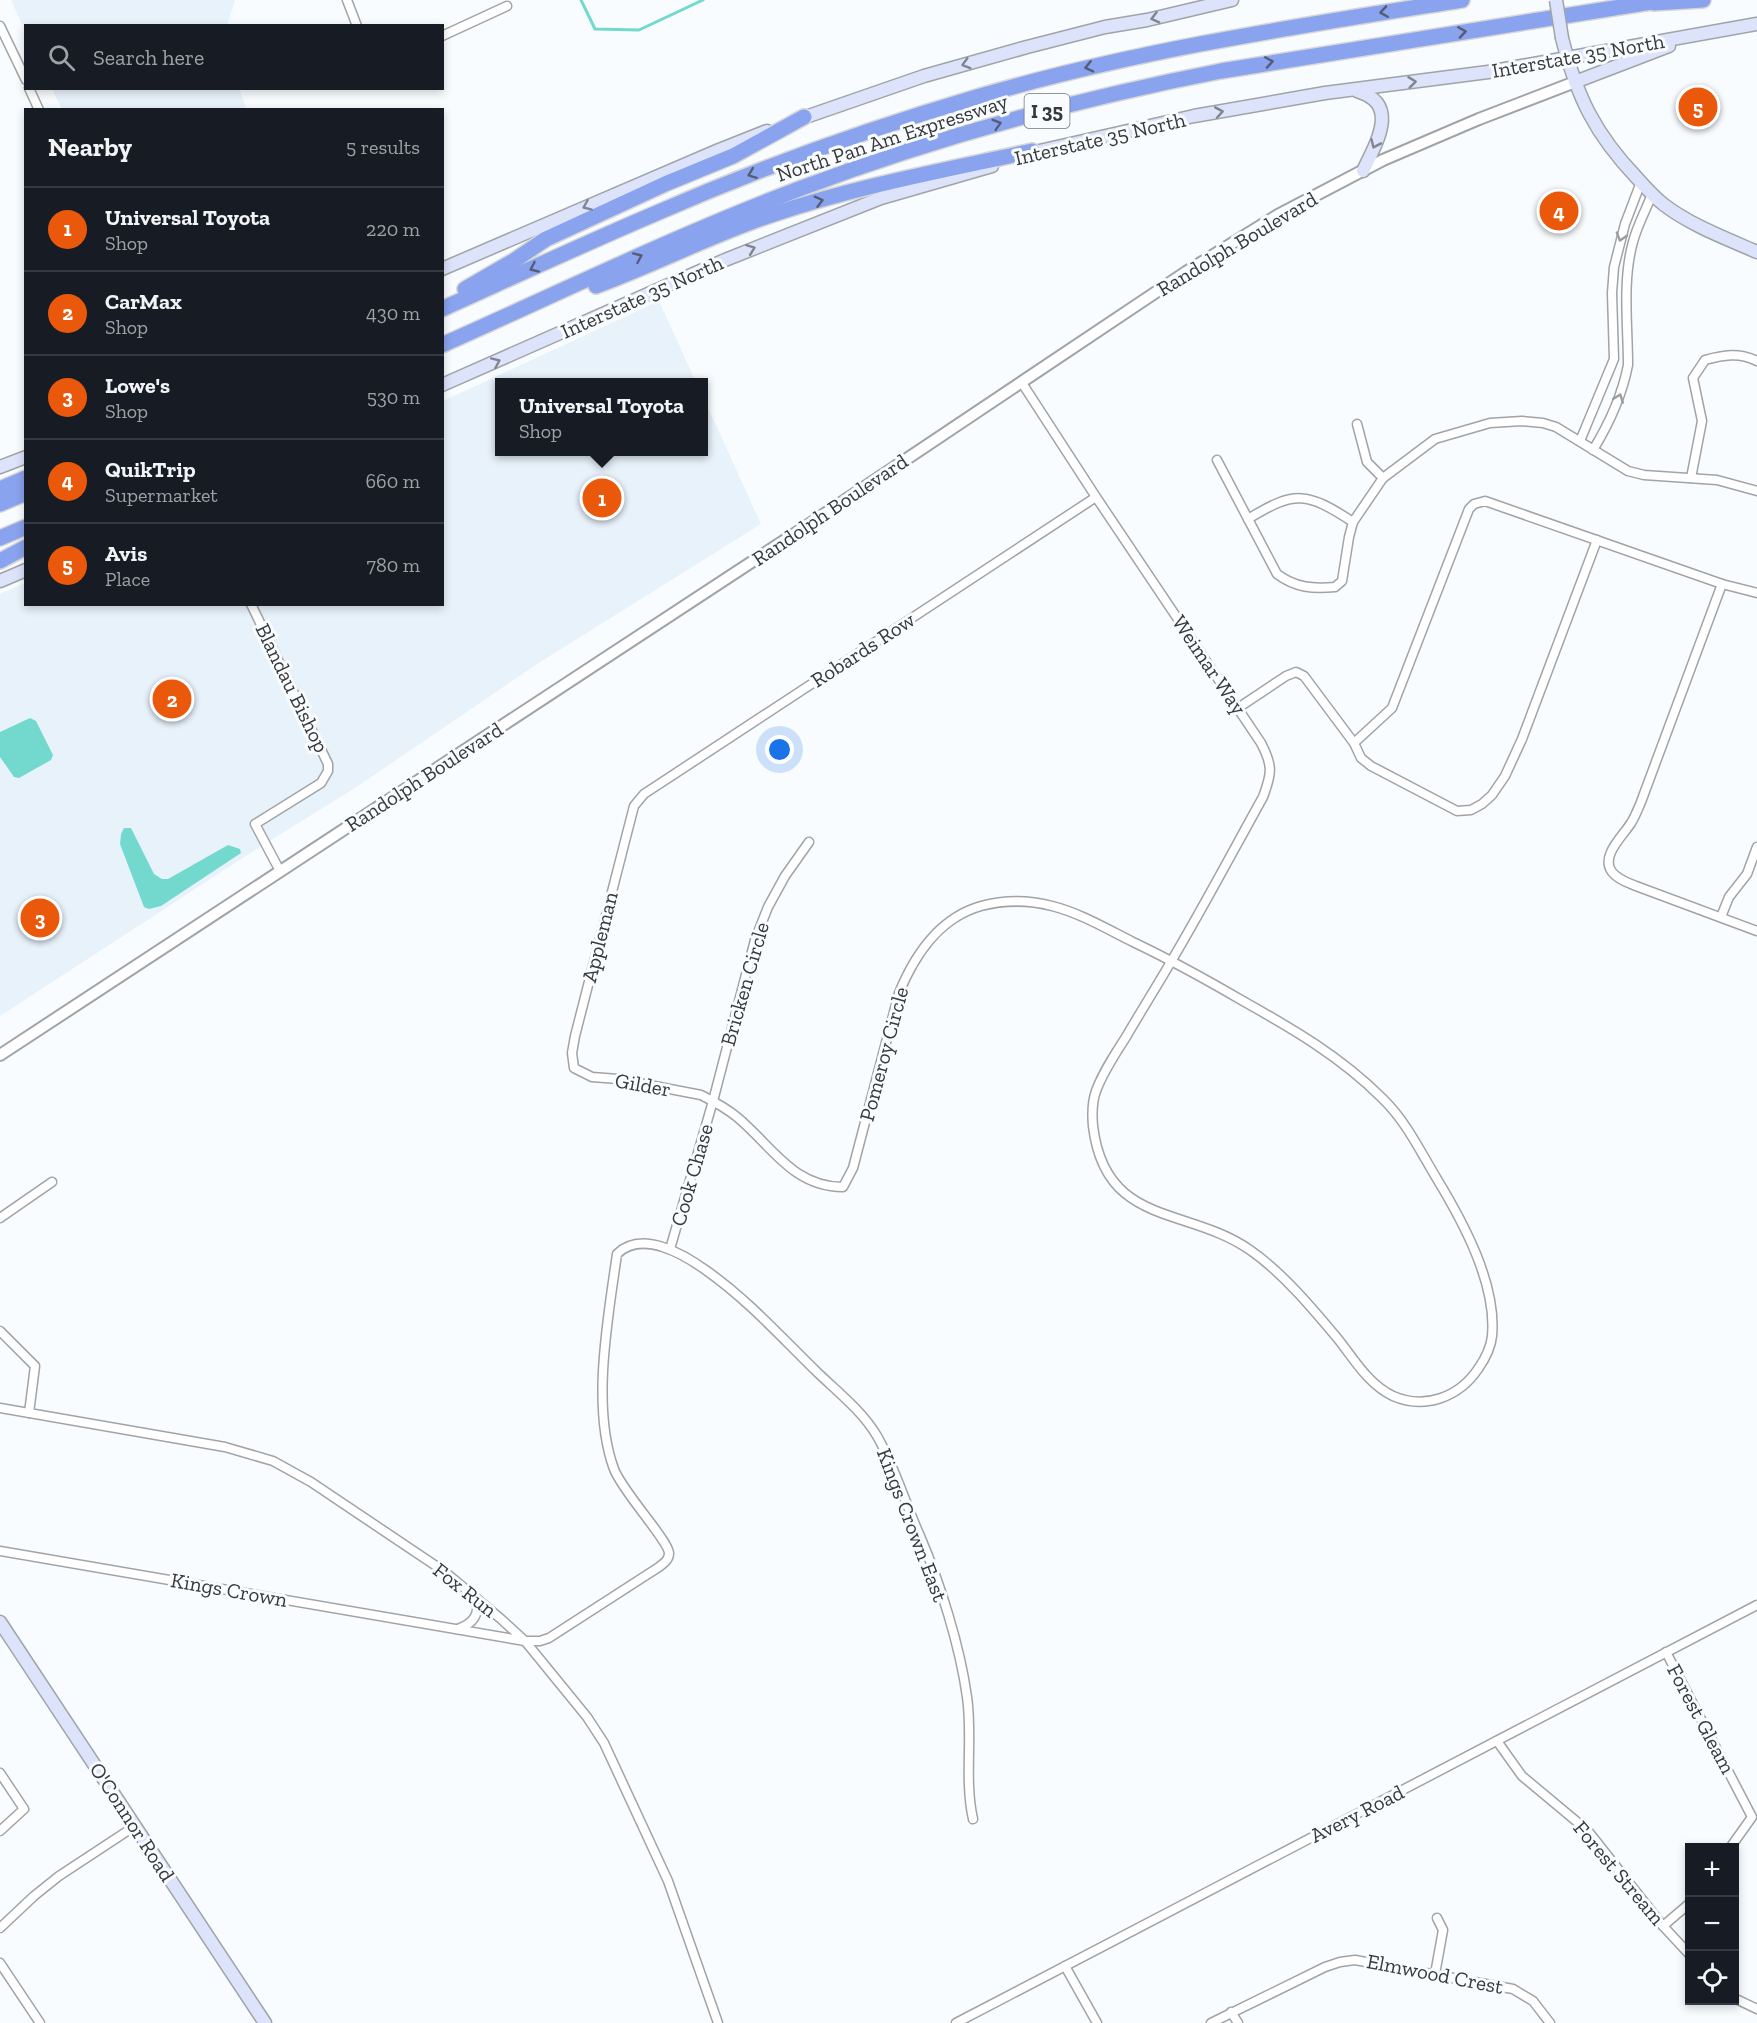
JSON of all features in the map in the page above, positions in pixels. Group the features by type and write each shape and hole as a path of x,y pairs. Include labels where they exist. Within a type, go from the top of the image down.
{"highway":[{"name":"North Pan Am Expressway","path":"444,308 659,212 744,177 826,146 977,97 1064,73 1158,51 1462,0"},
{"name":"North Pan Am Expressway","path":"444,344 703,227 800,189 915,149 1013,119 1221,70 1664,0"},
{"path":"1636,4 1703,0"},
{"path":"444,301 515,260 546,238 656,188 734,156 804,117"},
{"path":"489,325 638,271 774,214 848,193 1032,151"},
{"path":"0,489 24,479"},
{"path":"0,504 24,494"},
{"path":"0,538 24,528"},
{"path":"0,561 24,548"}],"main road":[{"path":"444,268 708,154 804,117 924,76 1105,27 1232,0"},
{"path":"1556,0 1562,38 1575,82 1584,105 1608,146 1664,205 1711,232 1757,252"},
{"name":"Interstate 35 North","path":"444,384 725,260 881,198 991,167 1032,151 1194,116 1353,90 1488,72 1757,24"},
{"name":"Randolph Boulevard","path":"1575,82 1697,36"},
{"path":"1353,90 1368,95 1380,109 1383,120 1379,136 1363,171"},
{"path":"0,467 24,458"},
{"path":"0,581 24,571"},
{"name":"O'Connor Road","path":"0,1622 265,2023"}],"street":[{"path":"347,0 356,24"},
{"path":"444,35 507,6"},
{"path":"0,26 24,76"},
{"name":"Randolph Boulevard","path":"0,1055 1186,272 1278,215 1383,160 1479,119 1575,82"},
{"path":"30,90 38,108"},
{"path":"1580,441 1614,359 1612,293 1614,267 1625,224 1641,182"},
{"path":"1593,450 1604,432 1626,377 1629,259 1633,241 1652,194"},
{"path":"1691,478 1702,421 1693,378 1705,360 1724,354 1737,355 1757,362"},
{"name":"Weimar Way","path":"1022,382 1096,497 1238,708 1268,756 1271,776 1263,796 1172,960 1105,1071 1094,1097 1092,1122 1105,1168 1118,1187 1133,1200 1150,1209 1206,1227 1252,1251 1320,1318 1367,1377 1395,1397 1428,1402 1438,1401 1465,1384 1483,1360"},
{"path":"1216,460 1277,574 1290,583 1307,587 1335,587 1342,581 1353,522 1383,478 1435,439 1490,423 1522,421 1543,423 1556,427 1628,471 1644,475 1717,480 1757,491"},
{"path":"1357,424 1367,462 1383,478"},
{"name":"Robards Row","path":"634,806 644,794 1096,497"},
{"path":"1248,519 1273,503 1298,498 1325,505 1353,522"},
{"path":"1354,743 1392,708 1469,509 1474,504 1485,501 1722,584 1757,593"},
{"path":"1238,708 1286,676 1296,672 1304,676 1354,743 1361,758 1371,766 1443,806 1456,811 1471,810 1492,795 1505,776 1522,739 1597,540"},
{"path":"1722,584 1641,802 1633,820 1612,849 1609,866 1613,873 1636,886 1757,931"},
{"name":"Blandau Bishop","path":"252,606 328,764 328,771 321,783 255,824 280,871"},
{"name":"Appleman","path":"574,1068 572,1053 575,1036 634,806"},
{"name":"Bricken Circle","path":"713,1101 755,940 768,907 785,876 809,842"},
{"path":"1721,917 1729,897 1747,874 1757,847"},
{"name":"Pomeroy Circle","path":"843,1187 853,1168 899,993 909,967 916,957 945,923 982,906 1012,902 1057,907 1172,960 1302,1034 1342,1062 1390,1106 1418,1144 1448,1196 1484,1273 1492,1321 1492,1341 1483,1360"},
{"name":"Gilder","path":"574,1068 592,1077 618,1079 690,1093 713,1101 737,1117 779,1160 807,1180 827,1187 843,1187"},
{"name":"Cook Chase","path":"670,1249 713,1101"},
{"path":"0,1218 52,1182"},
{"name":"Kings Crown","path":"0,1551 525,1641 549,1638 659,1567 668,1557 666,1542 634,1503 614,1470 604,1419 604,1367 617,1254 625,1246 637,1244 670,1249"},
{"name":"Kings Crown East","path":"670,1249 709,1273 747,1303 853,1407 876,1434 907,1501 922,1541 961,1665 969,1716 969,1800 973,1819"},
{"path":"0,1331 35,1366 29,1413"},
{"name":"Fox Run","path":"0,1408 225,1447 253,1453 273,1461 293,1470 445,1572 477,1599 525,1641 587,1717 612,1759 668,1881 718,2023"},
{"path":"458,1629 468,1625 476,1616 477,1599"},
{"name":"Avery Road","path":"956,2023 1757,1605"},
{"name":"Forest Gleam","path":"1666,1652 1752,1817 1734,1843"},
{"name":"Forest Stream","path":"1497,1741 1522,1776 1588,1831 1686,1951"},
{"path":"0,1773 24,1809 0,1831"},
{"path":"0,1928 59,1876 135,1826"},
{"path":"1664,1926 1685,1907"},
{"path":"1435,1974 1443,1930 1437,1918"},
{"name":"Elmwood Crest","path":"1211,2023 1325,1967 1355,1960 1513,1989 1533,2001 1550,2023"},
{"path":"0,1963 40,2023"},
{"path":"1065,1966 1097,2023"},
{"path":"1739,2000 1757,2009"},
{"path":"1231,2012 1238,2023"}],"shaded area":[{"path":"11,0 235,0 227,24 24,24 24,29"},
{"path":"52,90 239,90 247,108 62,108"},
{"path":"659,301 694,378 495,378 495,456 708,456 708,408 761,524 537,664 355,788 255,850 0,1016 0,594 24,583 24,606 444,606 444,401"},
{"path":"30,718 36,721 53,755 51,760 19,778 14,777 0,757 0,732"},
{"path":"124,828 131,828 154,874 162,879 168,879 228,845 240,849 241,853 161,906 149,909 144,907 120,844"}],"waterway":[{"path":"581,0 595,29 639,30 703,0"}],"place":[{"name":"Avis","path":"1698,107"},
{"name":"QuikTrip","path":"1559,211"},
{"name":"Universal Toyota","path":"602,498"},
{"name":"CarMax","path":"172,699"},
{"name":"Lowe's","path":"40,918"}]}
